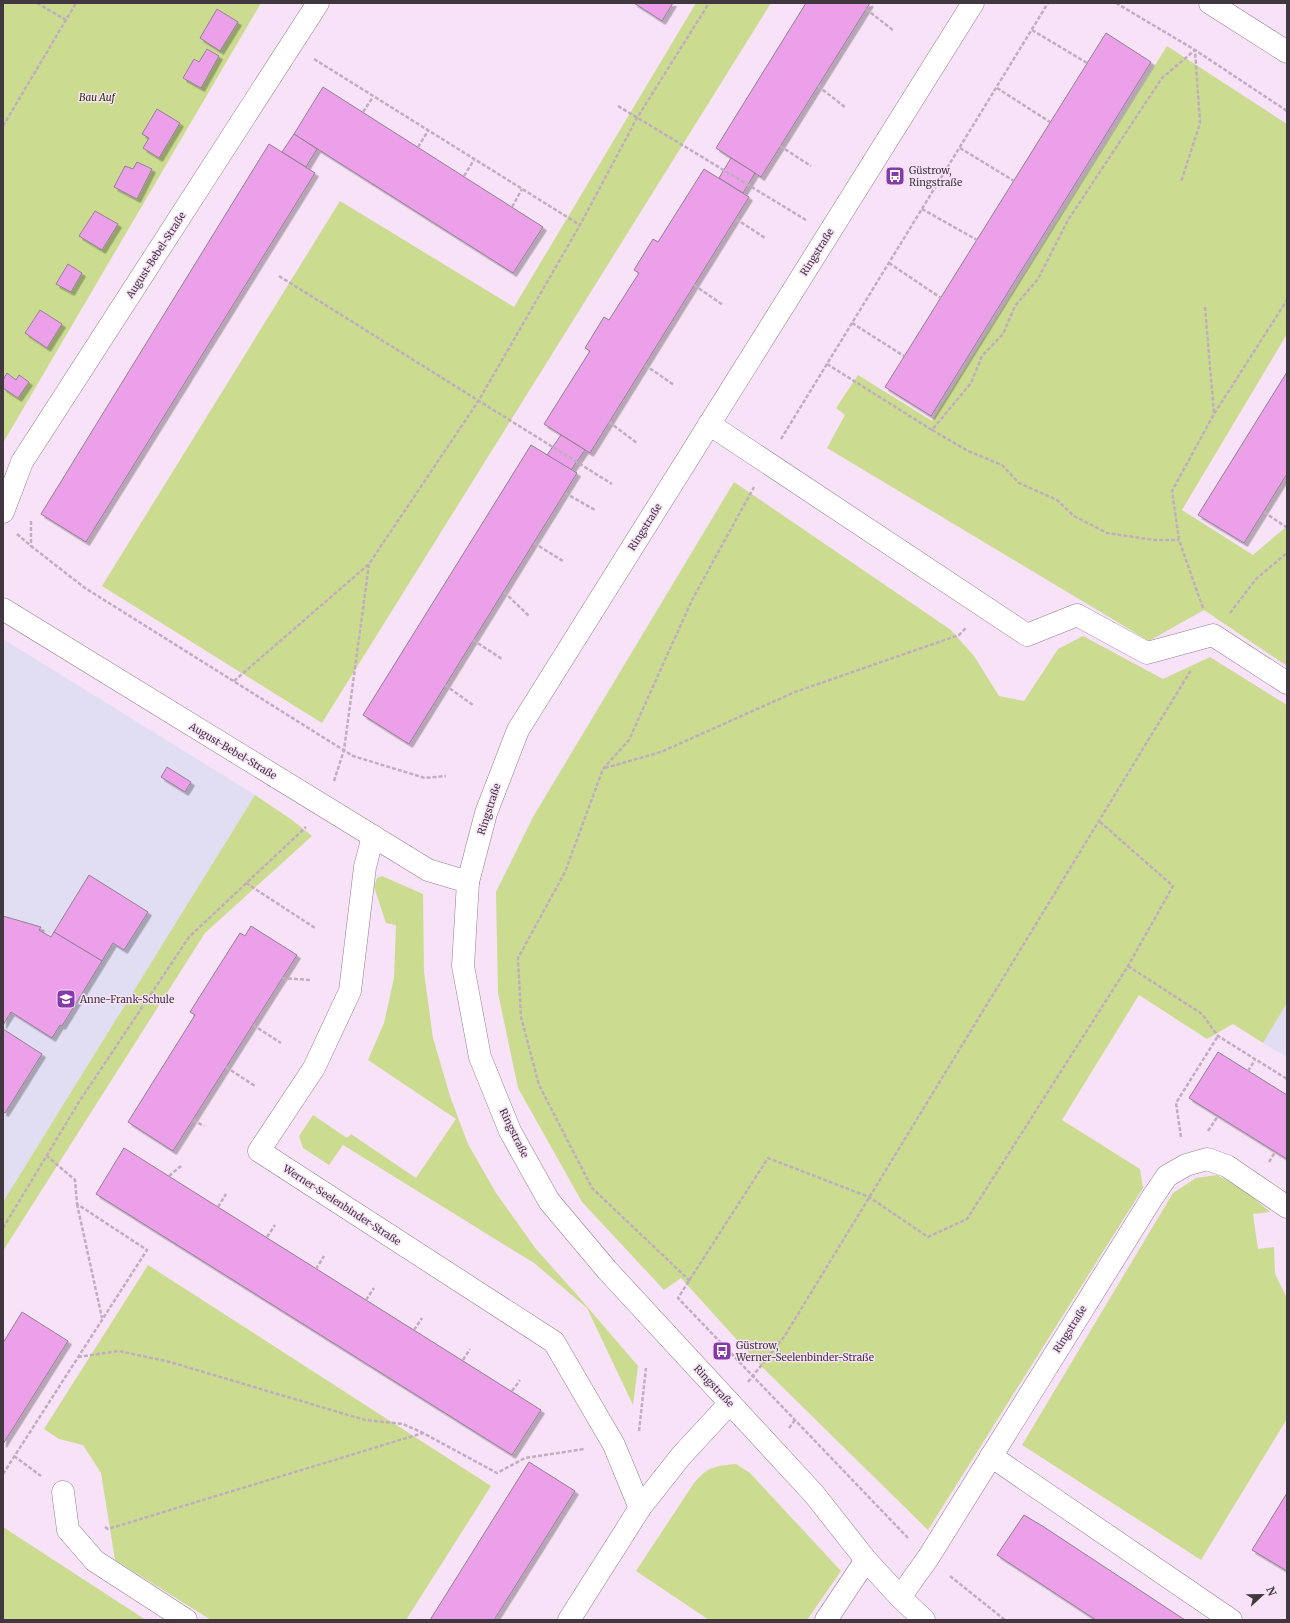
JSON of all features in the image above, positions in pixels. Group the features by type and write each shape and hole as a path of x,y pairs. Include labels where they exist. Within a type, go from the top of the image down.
{"street":[{"name":"August-Bebel-Straße","path":"3,512 22,462 318,3"},
{"name":"Ringstraße","path":"924,1620 900,1597 866,1560 814,1494 607,1270 549,1201 510,1131 480,1057 463,966 468,882 486,813 518,730 973,3"},
{"path":"1210,3 1287,52"},
{"path":"709,424 1027,635 1077,615 1147,653 1213,635 1287,683"},
{"name":"August-Bebel-Straße","path":"3,609 428,870 468,882"},
{"name":"Werner-Seelenbinder-Straße","path":"373,836 365,867 350,991 314,1068 259,1151 554,1342 614,1445 640,1508"},
{"name":"Ringstraße","path":"900,1597 928,1558 1167,1176 1186,1165 1207,1159 1227,1166 1287,1207"},
{"path":"569,1620 640,1508 681,1456 730,1403"},
{"path":"991,1456 1230,1620"},
{"path":"63,1492 68,1530 95,1561 186,1620"},
{"path":"826,1620 866,1560"}],"path":[{"path":"37,3 66,20"},
{"path":"3,126 76,3"},
{"path":"234,681 369,564 479,400 580,225 637,118 709,3"},
{"path":"690,1281 592,1188 539,1085 521,1017 518,958 565,872 604,768 629,740 692,600 767,462 1048,3"},
{"path":"1116,3 1195,50 1287,112"},
{"path":"866,9 894,31"},
{"path":"1032,30 1087,63"},
{"path":"1181,182 1200,123 1195,50"},
{"path":"932,430 971,383 982,356 1004,334 1015,306 1038,279 1068,220 1162,78 1195,50"},
{"path":"308,55 580,225"},
{"path":"818,86 846,108"},
{"path":"997,88 1050,122"},
{"path":"363,112 373,97"},
{"path":"618,106 829,233"},
{"path":"418,147 428,131"},
{"path":"780,146 811,166"},
{"path":"960,148 1014,180"},
{"path":"464,176 474,160"},
{"path":"512,207 522,189"},
{"path":"922,209 977,240"},
{"path":"736,219 765,238"},
{"path":"889,263 941,298"},
{"path":"279,276 612,484"},
{"path":"694,285 723,305"},
{"path":"1213,635 1179,540 1172,492 1214,414 1287,300"},
{"path":"1204,307 1214,414"},
{"path":"852,323 904,356"},
{"path":"827,364 968,451 1002,465 1019,483 1057,500 1074,516 1107,533 1154,540 1179,540"},
{"path":"645,365 674,385"},
{"path":"609,422 637,443"},
{"path":"565,493 595,510"},
{"path":"1264,512 1287,526"},
{"path":"14,531 85,588 353,756 425,778 446,776"},
{"path":"534,543 563,561"},
{"path":"730,1403 784,1337 1213,635 1256,579 1287,553"},
{"path":"3,1228 79,1102 189,937 313,820 322,804 334,782 344,750 369,564"},
{"path":"504,592 529,616"},
{"path":"604,768 661,752 795,692 959,635 987,608"},
{"path":"473,640 502,659"},
{"path":"445,685 473,705"},
{"path":"1005,1620 928,1558 678,1298 768,1158 869,1197 928,1238 967,1219 1128,966 1173,886 1099,821"},
{"path":"246,883 315,928"},
{"path":"1128,966 1202,1014 1218,1036 1287,1079"},
{"path":"282,978 310,980"},
{"path":"253,1024 281,1043"},
{"path":"1186,1165 1176,1103 1218,1036"},
{"path":"1248,1071 1255,1060"},
{"path":"226,1068 255,1086"},
{"path":"193,1120 204,1126"},
{"path":"47,1156 75,1180 77,1204 102,1319"},
{"path":"169,1176 181,1166"},
{"path":"218,1207 226,1194"},
{"path":"3,1474 147,1250 77,1204"},
{"path":"267,1237 274,1225"},
{"path":"316,1269 324,1256"},
{"path":"366,1300 374,1288"},
{"path":"414,1330 422,1318"},
{"path":"462,1360 470,1349"},
{"path":"78,1357 119,1351 134,1354 170,1362 365,1420 402,1424 423,1433 497,1473 525,1458 638,1441 646,1368"},
{"path":"512,1391 520,1380"},
{"path":"102,1524 108,1529 423,1433"},
{"path":"14,1456 63,1492"}],"shaded area":[{"name":"Anne-Frank-Schule","path":"3,639 255,795 3,1202"},
{"path":"1287,1003 1287,1057 1263,1043"}],"green space":[{"name":"Bau Auf","path":"3,3 261,3 3,443"},
{"path":"696,3 771,3 322,723 102,586 340,201 514,307"},
{"path":"1167,46 1287,124 1287,334 1182,510 1253,555 1287,526 1287,666 1204,610 1149,641 827,448 845,415 836,408 858,375 932,421"},
{"path":"734,482 951,630 974,656 999,696 1024,701 1058,649 1083,636 1163,679 1210,657 1287,705 1287,1003 1263,1043 1233,1024 1207,1039 1139,995 1062,1120 1140,1169 1143,1188 928,1530 757,1362 681,1278 664,1290 582,1202 518,1088 498,993 496,892 533,817"},
{"path":"255,795 292,820 312,836 205,933 3,1251 3,1202"},
{"path":"382,876 423,894 424,972 433,1038 450,1096 468,1144 496,1193 536,1249 638,1366 633,1405 587,1308 534,1263 343,1145 329,1165 303,1148 299,1136 313,1115 347,1138 351,1134 416,1178 456,1119 368,1060 384,1023 394,978 396,925 386,923 374,887 377,878"},
{"path":"1217,1175 1243,1189 1270,1212 1253,1214 1258,1249 1274,1247 1275,1274 1287,1298 1287,1419 1201,1560 1022,1445 1173,1193 1196,1178"},
{"path":"148,1265 491,1486 406,1620 211,1620 115,1560 101,1473 83,1445 59,1439 44,1429"},
{"path":"736,1464 750,1473 841,1571 807,1620 709,1620 636,1571 694,1483 707,1470"},
{"path":"3,1527 146,1620 3,1620"}],"building":[{"path":"634,3 673,3 662,21"},
{"path":"806,3 870,3 761,177 716,148"},
{"path":"217,9 238,22 220,51 200,38"},
{"path":"1106,33 1151,62 931,416 885,387"},
{"path":"207,49 219,56 201,88 183,78 194,59 199,62"},
{"path":"323,87 543,227 513,273 294,134"},
{"path":"157,109 180,123 159,158 143,148 149,138 142,134"},
{"path":"294,134 317,149 306,167 282,152"},
{"path":"269,144 315,173 86,542 41,514"},
{"path":"731,158 755,173 743,193 719,178"},
{"path":"137,162 152,169 137,199 114,187 125,166 133,169"},
{"path":"704,169 749,197 590,453 544,424 590,351 585,348 604,317 609,320 639,273 634,270 653,239 658,242"},
{"path":"95,211 118,224 102,250 79,236"},
{"path":"68,264 82,273 71,292 56,284"},
{"path":"40,310 62,324 47,348 25,333"},
{"path":"1287,372 1287,474 1244,543 1198,515"},
{"path":"7,373 16,380 19,375 29,382 18,398 3,388 3,380"},
{"path":"561,435 585,450 571,470 547,455"},
{"path":"531,445 577,473 409,744 363,715"},
{"path":"167,767 191,782 185,792 161,777"},
{"path":"89,875 148,912 124,950 113,943 102,961 54,932"},
{"name":"Anne-Frank-Schule","path":"3,916 41,927 39,930 51,937 54,932 102,961 62,1026 60,1025 52,1038 11,1012 3,1025"},
{"path":"251,926 297,955 173,1151 128,1122 195,1015 190,1012 240,933 245,936"},
{"path":"3,1029 42,1054 5,1113 3,1112"},
{"path":"1218,1052 1287,1095 1287,1159 1189,1098"},
{"path":"124,1148 541,1410 512,1455 96,1194"},
{"path":"22,1312 68,1341 3,1444 3,1343"},
{"path":"529,1462 575,1491 494,1620 430,1620"},
{"path":"1287,1493 1287,1571 1252,1550"},
{"path":"1024,1515 1185,1620 1096,1620 997,1555"}],"place":[{"name":"Güstrow, Ringstraße","path":"895,176"},
{"name":"Anne-Frank-Schule","path":"66,999"},
{"name":"Güstrow, Werner-Seelenbinder-Straße","path":"722,1351"}]}
